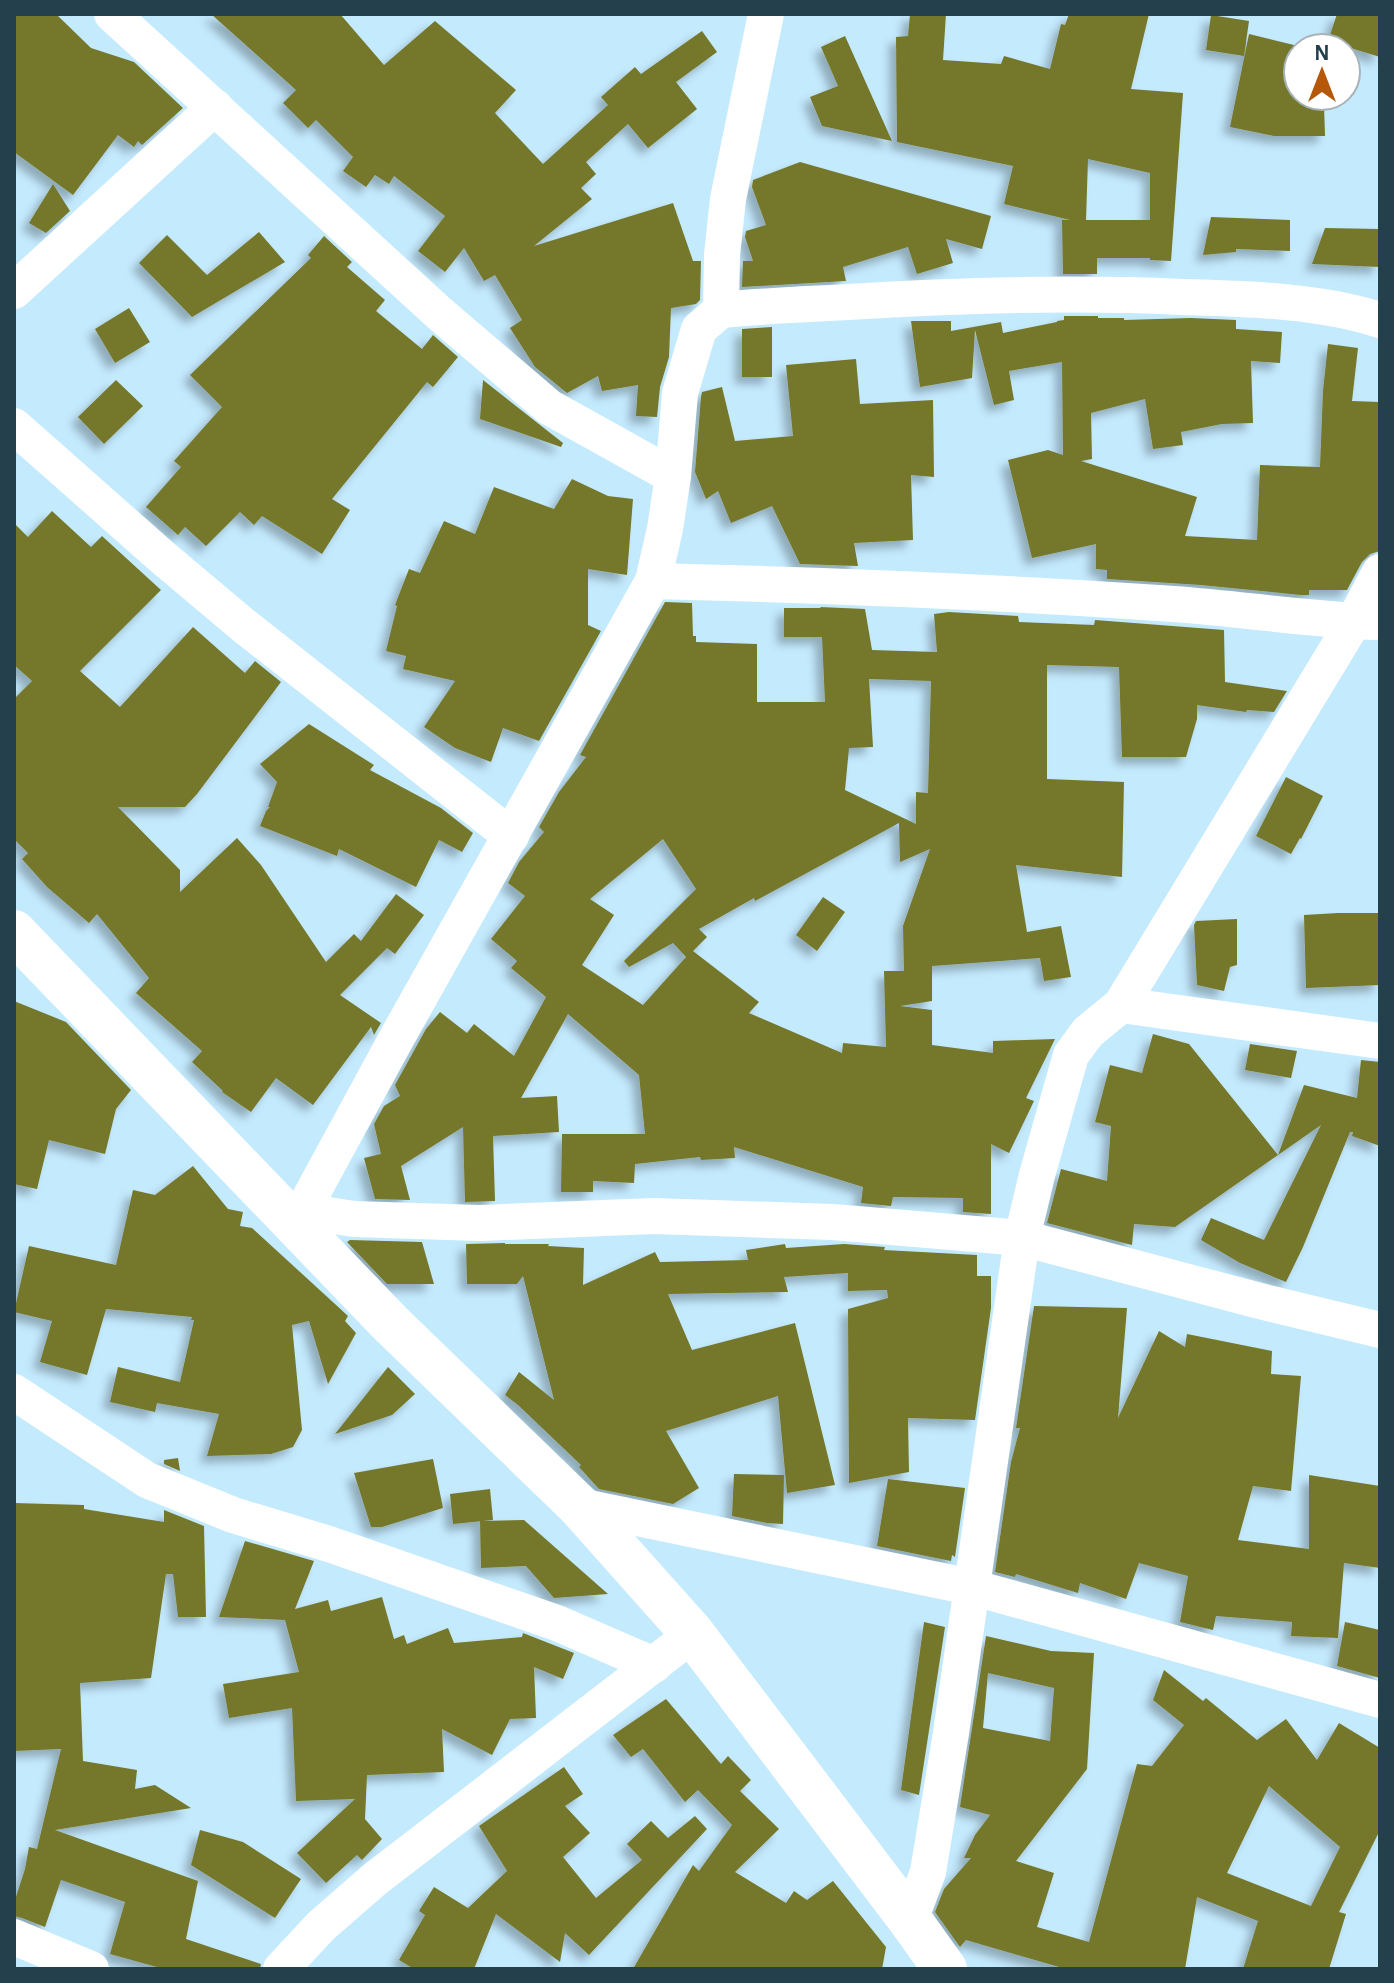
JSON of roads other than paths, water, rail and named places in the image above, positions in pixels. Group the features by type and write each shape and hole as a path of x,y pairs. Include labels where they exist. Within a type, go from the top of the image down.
{"street":[{"path":"112,14 439,313 549,407 673,476"},
{"path":"721,310 722,255 728,199 766,14"},
{"path":"14,291 215,107"},
{"path":"300,1216 653,581 673,476 680,393 699,329 721,310 973,295 1132,295 1274,301 1380,320"},
{"path":"14,426 243,625 511,836"},
{"path":"910,1920 928,1872 951,1733 1022,1238 1071,1055 1088,1032 1121,1005 1367,622 1380,572"},
{"path":"653,581 817,584 1174,604 1367,622"},
{"path":"14,932 300,1216 390,1323 579,1506 693,1634 945,1969"},
{"path":"1121,1005 1380,1041"},
{"path":"300,1216 480,1223 669,1216 833,1222 1022,1238 1380,1330"},
{"path":"14,1392 147,1480 233,1515 329,1544 557,1623 654,1665"},
{"path":"579,1506 971,1587 1380,1700"},
{"path":"281,1969 321,1926 375,1879 693,1634"},
{"path":"14,1937 91,1969"}]}
